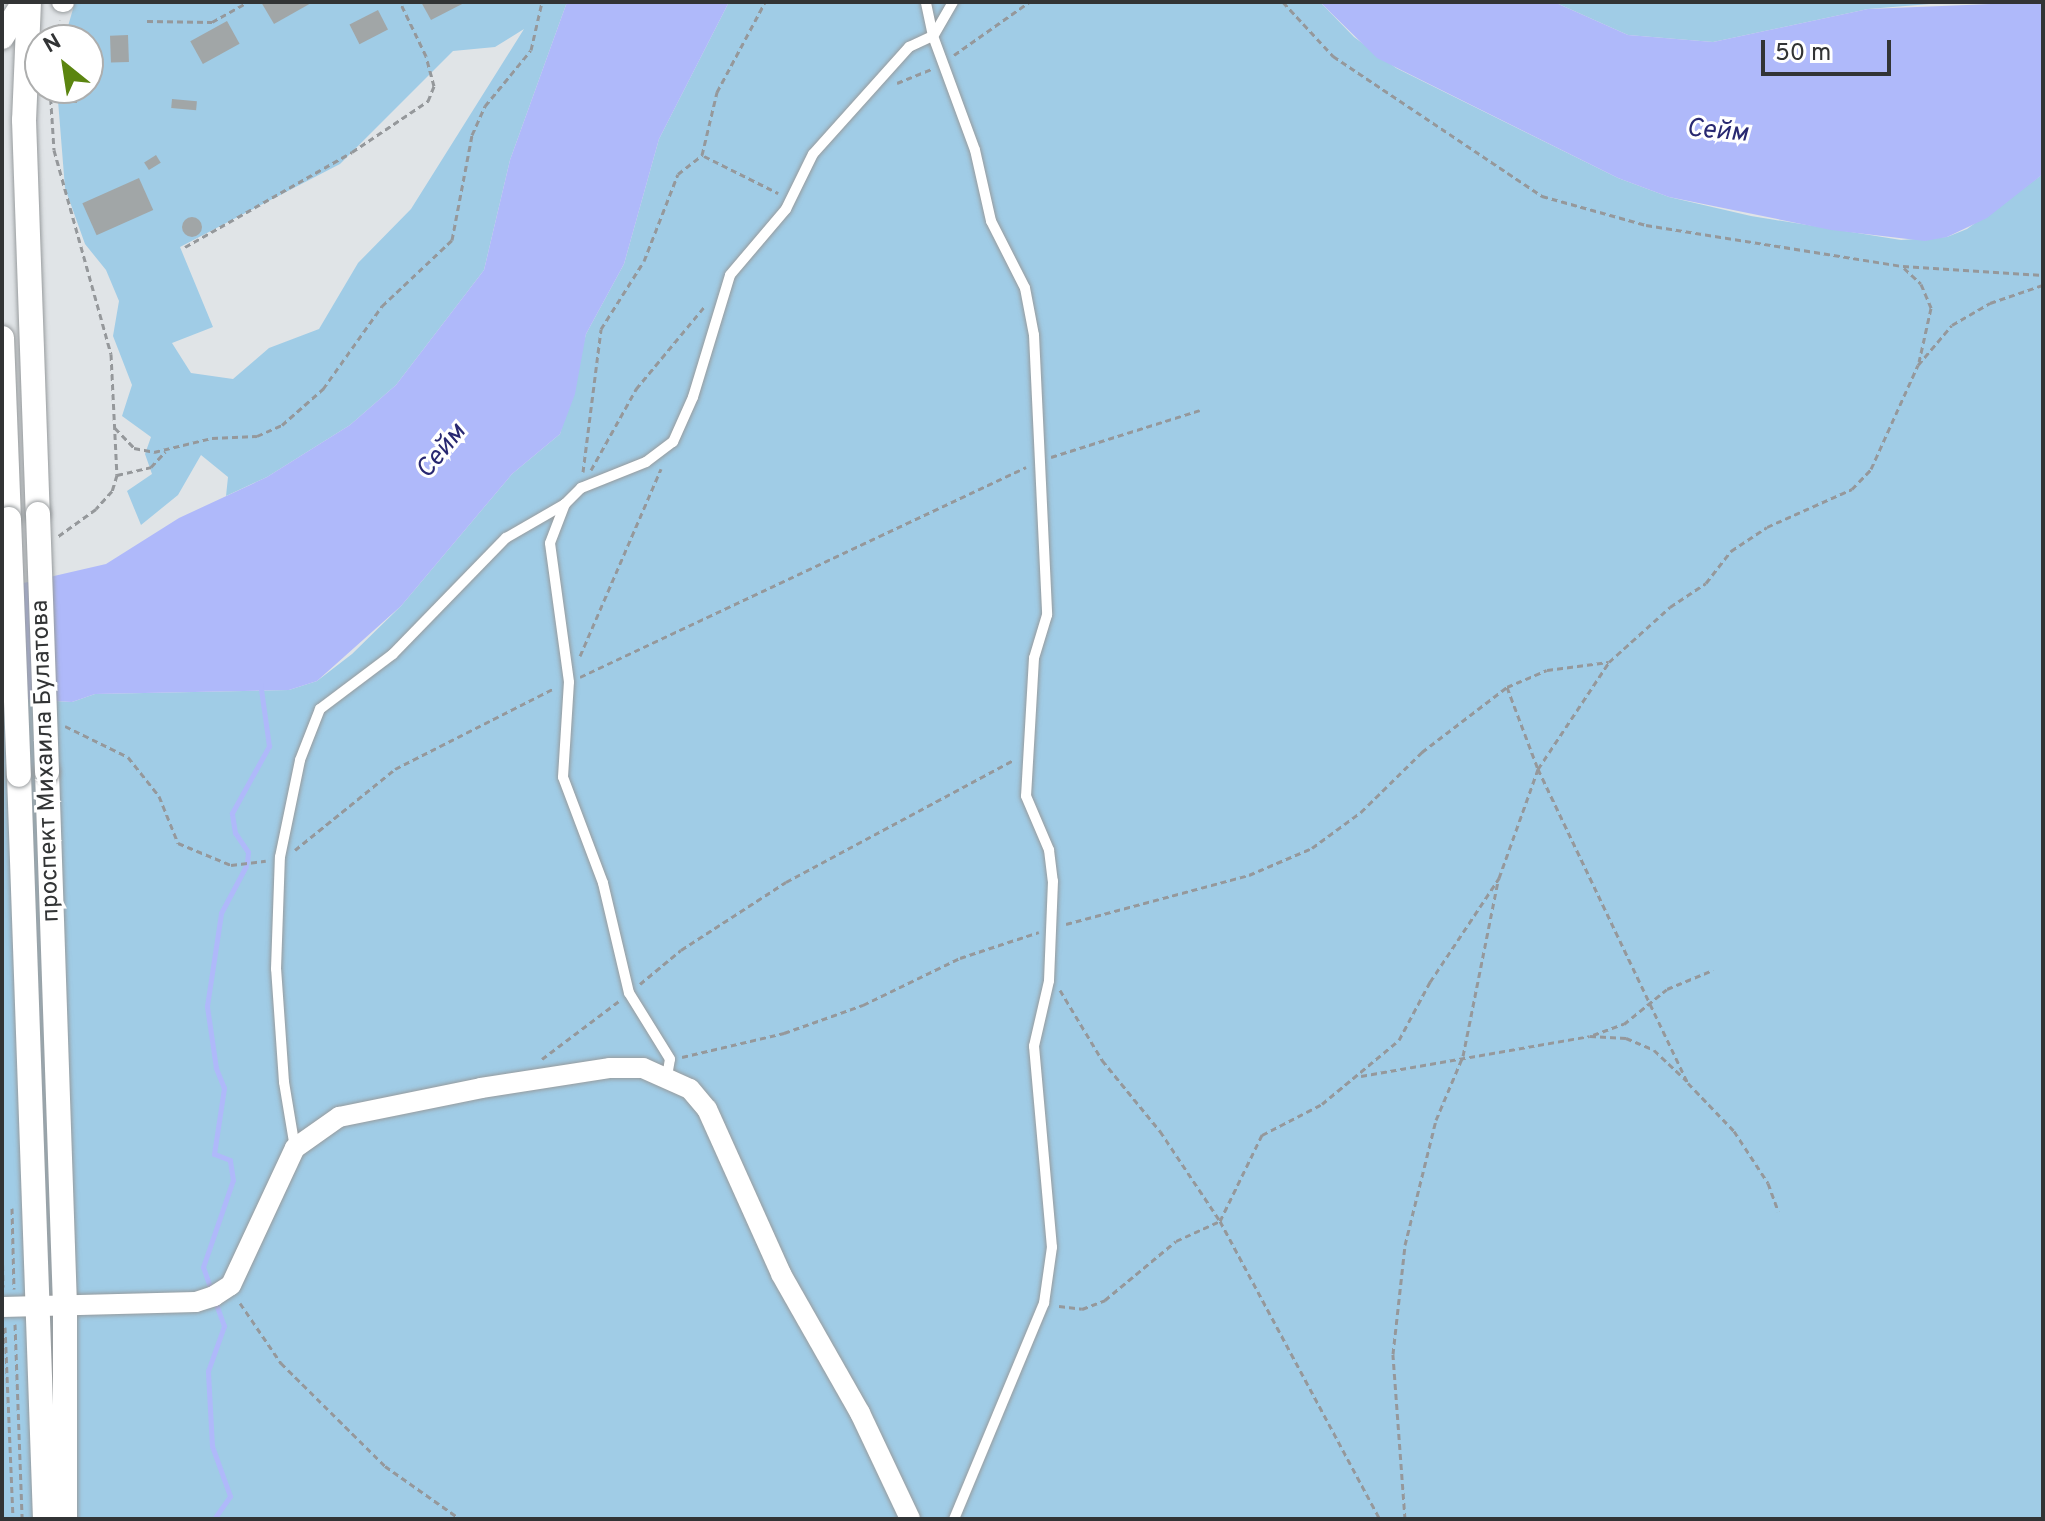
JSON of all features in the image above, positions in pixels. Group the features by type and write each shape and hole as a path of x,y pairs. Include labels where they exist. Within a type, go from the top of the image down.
{"street":[{"name":"проспект Михаила Булатова","path":"2,37 26,2"},
{"name":"проспект Михаила Булатова","path":"26,2 24,120 65,1306 65,1519"},
{"name":"проспект Михаила Булатова","path":"2,338 45,1519"},
{"path":"3,1307 196,1302 231,1285 295,1148 339,1117 481,1088 610,1068 669,1068 707,1109 781,1274 860,1413 910,1519"}],"lane":[{"path":"926,2 933,36 975,150 991,221 1025,288 1034,335 1047,615 1034,658 1026,796 1049,850 1049,981 1034,1046 1052,1247 1043,1304 954,1519"},
{"path":"295,1148 284,1082 276,969 280,857 300,760 320,709 393,654 506,538 565,504 581,488 646,462 673,442 693,397 730,275 794,192 813,154 909,47 933,36 953,2"},
{"path":"565,504 550,543 569,682 563,777 603,883 629,993 669,1068"}],"path":[{"path":"147,21 212,22 248,2"},
{"path":"185,247 352,152 428,101 434,86 430,71 400,2"},
{"path":"115,428 134,448 165,451 212,438 257,436 282,425 338,373 382,306 443,251 456,230 470,143 480,115 531,50 542,2"},
{"path":"581,488 601,329 644,261 678,174 702,155 717,92 764,2"},
{"path":"1283,2 1333,56 1506,177 1542,196 1646,225 1903,266 2043,275"},
{"path":"51,104 54,150 109,343 117,475 104,500 66,533"},
{"path":"702,155 773,194 794,192"},
{"path":"1405,1519 1393,1354 1405,1245 1436,1120 1463,1056 1499,878 1538,769 1609,662 1670,607 1706,583 1731,551 1767,527 1852,489 1871,469 1918,365 1931,308 1921,284 1903,266"},
{"path":"581,488 636,389 730,275"},
{"path":"1918,365 1952,325 1990,303 2043,285"},
{"path":"569,682 1041,460 1200,410"},
{"path":"569,682 673,442"},
{"path":"117,475 151,467 165,451"},
{"path":"669,1068 863,1005 960,958 1049,929 1249,875 1312,848 1361,812 1422,752 1507,687 1547,670 1609,662"},
{"path":"1507,687 1538,769 1688,1083"},
{"path":"540,1061 681,950 786,882 1028,752"},
{"path":"1043,1304 1082,1309 1105,1300 1176,1241 1220,1221 1262,1135 1322,1104 1399,1040 1430,982 1499,878"},
{"path":"1357,1077 1590,1036 1624,1024 1649,1001 1713,970"},
{"path":"1049,981 1069,997 1102,1060 1160,1131 1220,1221 1380,1519"},
{"path":"1590,1036 1626,1038 1654,1050 1734,1131 1768,1183 1778,1211"},
{"path":"2,1235 13,1519"},
{"path":"231,1285 281,1363 385,1466 460,1519"}],"shaded area":[{"path":"75,2 567,2 510,160 484,270 396,385 350,425 267,477 226,496 228,477 201,455 178,495 141,525 127,491 152,474 145,454 151,437 122,416 132,385 113,336 119,301 106,270 85,244 65,188 58,104 104,104 104,24 69,24","holes":["524,29 411,209 358,263 319,329 269,348 233,379 191,373 172,343 213,327 180,247 340,164 453,51 495,47"]},
{"path":"729,2 1320,2 1354,37 1396,68 1618,178 1669,197 1751,216 1901,240 1947,237 1967,229 2043,174 2043,1519 2,1519 2,698 72,702 95,694 289,690 317,681 352,654 401,606 512,474 560,434 586,334 624,264 659,139"},
{"path":"1554,2 1955,2 1868,9 1713,42 1628,35"}],"water":[{"name":"Сейм","path":"567,2 729,2 659,139 624,264 586,334 575,394 560,434 512,474 401,606 317,681 289,690 95,694 72,702 2,698 2,588 106,564 179,518 267,477 350,425 396,385 484,270 510,160"},
{"name":"Сейм","path":"1320,2 1554,2 1628,35 1713,42 1868,9 2043,2 2043,174 1987,218 1947,237 1925,241 1831,230 1669,197 1618,178 1377,58"}],"building":[{"path":"261,2 313,2 274,24"},
{"path":"421,2 466,2 431,20"},
{"path":"378,10 388,30 359,44 349,25"},
{"path":"227,21 240,44 203,64 190,41"},
{"path":"128,35 129,62 111,63 110,36"},
{"path":"172,99 197,101 196,110 171,108"},
{"path":"156,155 161,163 149,170 144,162"},
{"path":"139,178 153,210 97,235 82,203"},
{"path":"192,217 199,220 202,227 199,234 192,237 185,234 182,227 185,220"}],"waterway":[{"path":"247,862 248,852 235,833 232,813 269,746 260,682"},
{"path":"211,1290 203,1267 233,1180 230,1160 214,1154 224,1088 216,1068 207,1006 221,913 246,866"},
{"path":"214,1519 230,1496 212,1446 208,1371 224,1326 215,1301"}]}
